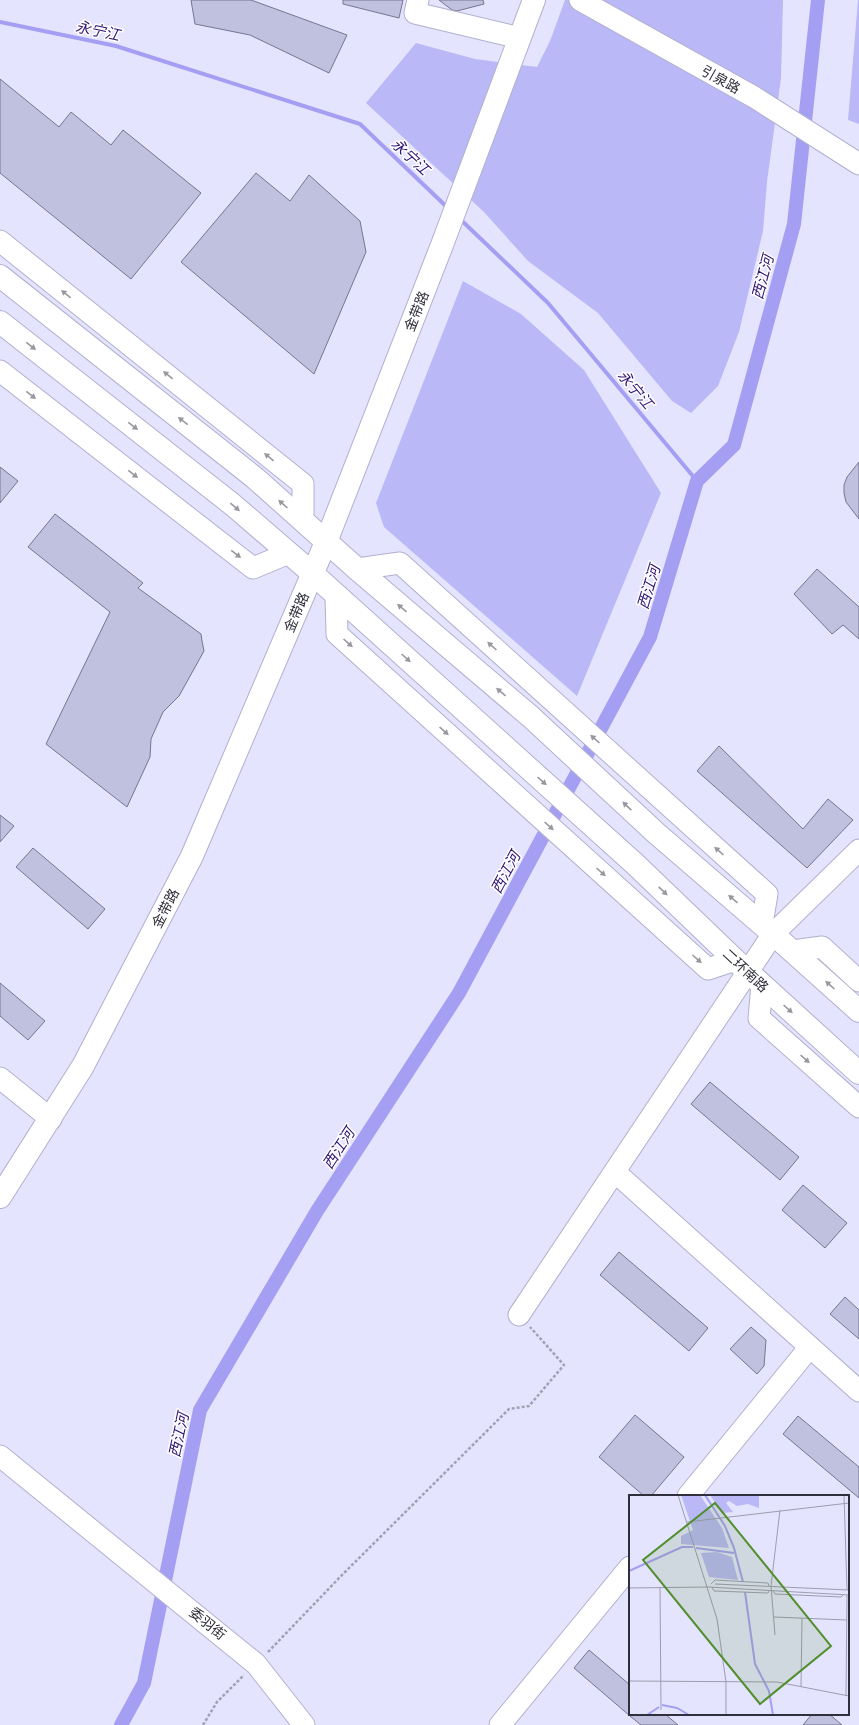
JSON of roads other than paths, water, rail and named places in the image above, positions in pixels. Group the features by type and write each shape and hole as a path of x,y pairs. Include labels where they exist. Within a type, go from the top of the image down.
{"main road":[{"name":"金带路","path":"0,1197 83,1066 192,856 326,542 442,244 534,0"},
{"path":"0,276 255,478 357,569 531,717 656,833 768,929 859,1011"},
{"name":"二环南路","path":"0,322 233,505 312,573 635,864 748,972 859,1073"}],"street":[{"path":"418,0 415,13 520,38"},
{"name":"引泉路","path":"580,0 776,112 854,161"},
{"path":"0,241 303,484 303,521"},
{"path":"0,371 253,568 289,553"},
{"path":"357,569 400,563 767,894 768,929"},
{"path":"336,595 337,634 708,969 748,972"},
{"path":"519,1315 748,972 768,929 859,850"},
{"path":"793,951 822,947 859,981"},
{"path":"748,972 759,1018 859,1107"},
{"path":"0,1078 50,1119"},
{"path":"615,1172 859,1391"},
{"path":"689,1495 810,1347"},
{"name":"委羽街","path":"0,1456 256,1664 304,1725"},
{"path":"500,1725 629,1568"}],"waterway":[{"name":"西江河","path":"121,1725 144,1683 200,1410 317,1211 459,993 650,637 697,481 734,445 794,224 818,0"},
{"name":"永宁江","path":"0,22 116,46 360,124 449,209"},
{"name":"永宁江","path":"460,219 548,303 697,481"}]}
